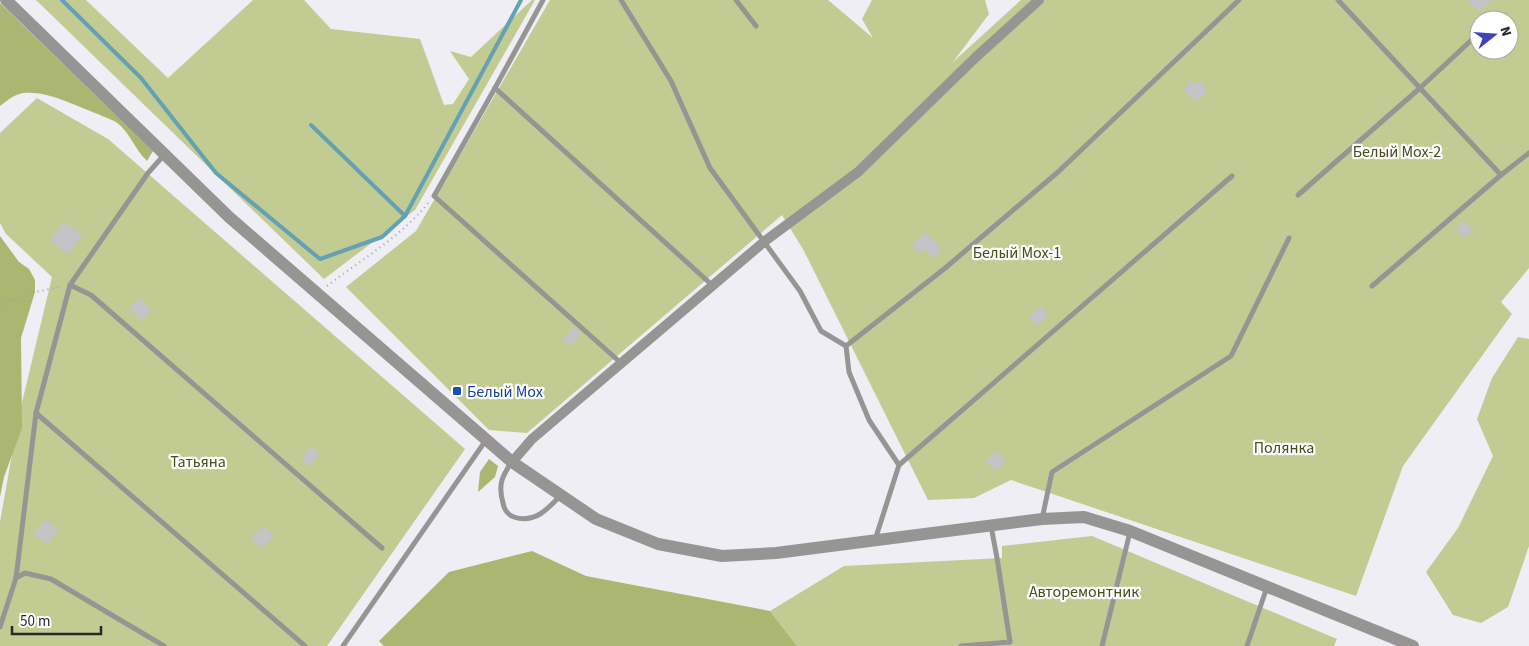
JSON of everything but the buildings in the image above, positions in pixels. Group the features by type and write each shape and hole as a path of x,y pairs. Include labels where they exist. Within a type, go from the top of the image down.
{"street":[{"path":"6,0 229,217 512,462 596,519 658,544 722,556 776,553 1042,519 1084,517 1130,531 1413,646"},
{"path":"512,462 532,439 765,241 858,172 976,57 1039,0"}],"lane":[{"path":"543,0 434,196 621,363"},
{"path":"621,0 671,80 710,168 765,241 800,292 821,331 846,346"},
{"path":"736,0 756,26"},
{"path":"846,346 944,269 1058,172 1239,0"},
{"path":"1338,0 1501,175"},
{"path":"1298,195 1469,42"},
{"path":"495,88 712,286"},
{"path":"1372,286 1529,153"},
{"path":"0,627 16,578 36,413 70,285 148,173 164,154"},
{"path":"875,540 899,465 1232,176"},
{"path":"1042,519 1052,472 1231,356 1289,238"},
{"path":"70,285 92,295 382,548"},
{"path":"846,346 849,372 869,420 899,465"},
{"path":"36,413 305,646"},
{"path":"343,646 486,439"},
{"path":"512,462 502,480 501,494 504,508 510,516 521,520 534,518 546,511 560,496"},
{"path":"961,646 1010,644 997,558 990,526"},
{"path":"1102,646 1130,531"},
{"path":"16,578 25,573 51,579 164,646"},
{"path":"1247,646 1267,586"}],"path":[{"path":"317,293 380,248 418,216 434,196"},
{"path":"0,312 6,302 36,292 70,285"}],"green space":[{"path":"36,0 86,0 168,78 253,0 304,0 331,29 420,39 444,105 453,104 469,79 450,51 471,57 532,0 535,0 415,210 324,279"},
{"name":"Белый Мох-1","path":"550,0 828,0 873,38 862,19 872,0 985,0 989,14 953,62 1021,0 1529,0 1529,268 1501,302 1512,314 1403,466 1356,596 1011,480 974,498 928,500 804,251 782,215 527,433 489,430 346,287 416,231"},
{"path":"0,3 153,151 147,161 116,122 71,103 51,96 23,93 13,96 0,106"},
{"name":"Татьяна","path":"37,98 108,139 465,449 327,646 0,646 0,522 19,415 52,277 6,234 0,223 0,133"},
{"path":"0,236 19,262 29,269 35,280 35,292 21,338 22,428 4,477 0,497"},
{"path":"1518,337 1529,339 1529,546 1508,607 1481,623 1453,615 1426,572 1458,528 1493,456 1477,419 1492,378"},
{"path":"489,459 498,466 495,477 478,492 480,472"},
{"name":"Авторемонтник","path":"1092,536 1337,639 1334,646 797,646 770,611 844,566 1002,558 1002,546"},
{"path":"532,551 586,576 770,611 797,646 384,646 379,641 449,572"}],"waterway":[{"path":"62,0 141,78 216,173 320,259 382,237 405,216 521,0"},
{"path":"311,125 405,216"}],"place":[{"name":"Белый Мох","path":"457,391"}],"park label":[{"name":"Белый Мох-2","path":"1397,151"},
{"name":"Полянка","path":"1284,447"}]}
